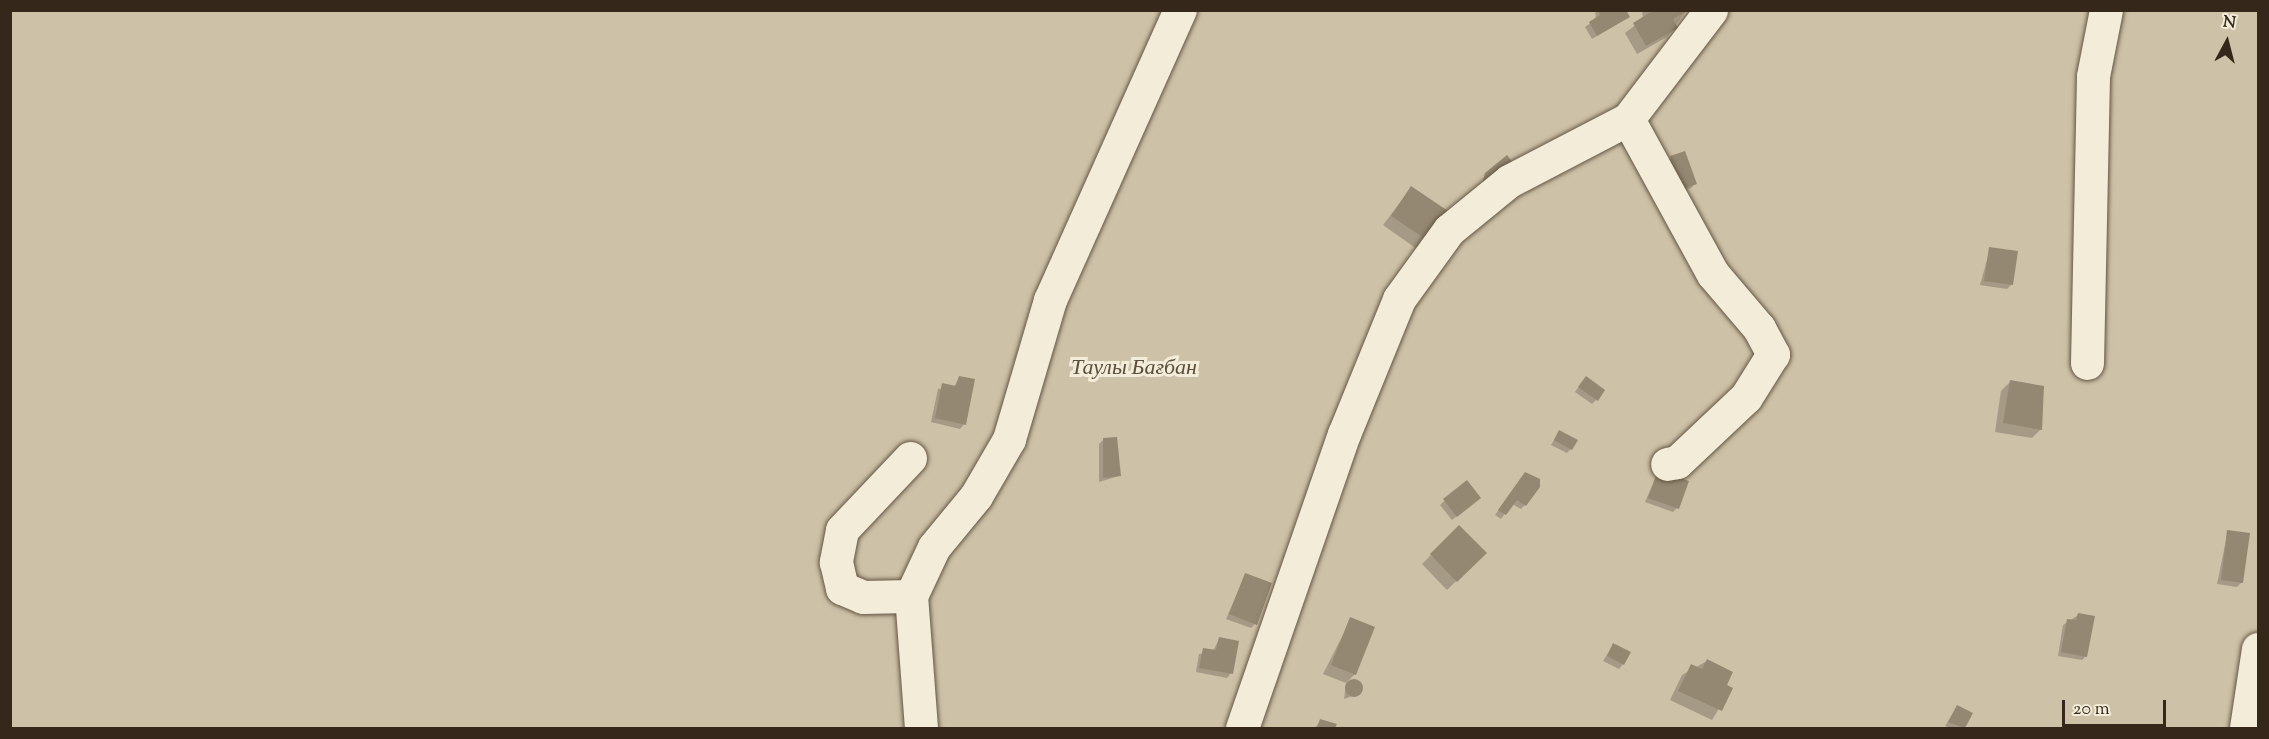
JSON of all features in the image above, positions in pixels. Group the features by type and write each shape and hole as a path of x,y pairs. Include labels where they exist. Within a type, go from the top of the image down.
{"street":[{"path":"921,729 911,596 934,547 976,496 1009,439 1050,300 1180,10"},
{"path":"1242,729 1344,434 1399,299 1449,230 1509,181 1628,119 1711,10"},
{"path":"2087,363 2093,76 2106,10"},
{"path":"1628,119 1713,274 1759,328 1773,354 1746,397 1677,462 1667,464"},
{"path":"910,458 842,530 836,562 842,588 863,597 911,596"},
{"path":"2246,729 2259,650"}],"green space":[{"name":"Таулы Бағбан","path":"11,11 2258,11 2258,728 11,728"}],"building":[{"path":"1598,10 1626,10 1630,17 1597,36 1589,22 1600,15"},
{"path":"1654,10 1689,10 1673,19 1678,28 1646,46 1633,23"},
{"path":"1685,151 1697,184 1682,189 1670,156"},
{"path":"1507,155 1519,171 1481,188 1485,173"},
{"path":"1411,186 1448,211 1427,240 1391,216"},
{"path":"1989,247 2018,251 2013,285 1984,281"},
{"path":"959,376 975,379 966,425 935,418 942,383 956,386"},
{"path":"1586,376 1605,390 1598,401 1578,387"},
{"path":"2010,380 2044,386 2042,430 2003,423"},
{"path":"1559,430 1578,440 1572,450 1554,440"},
{"path":"1117,437 1121,476 1103,478 1103,438"},
{"path":"1658,470 1689,481 1679,509 1648,498"},
{"path":"1525,472 1540,479 1540,487 1526,506 1517,500 1506,515 1498,510"},
{"path":"1467,480 1481,498 1457,517 1443,499"},
{"path":"1459,525 1487,553 1457,582 1430,554"},
{"path":"2227,530 2250,533 2243,583 2221,580"},
{"path":"1245,573 1272,583 1257,625 1229,614"},
{"path":"2078,613 2095,616 2087,657 2061,652 2067,619 2076,620"},
{"path":"1350,617 1375,627 1356,675 1331,665"},
{"path":"1219,637 1239,641 1233,674 1199,668 1203,648 1216,650"},
{"path":"1613,643 1631,652 1624,665 1607,656"},
{"path":"1707,659 1733,672 1727,685 1733,688 1722,711 1678,691 1691,664 1702,669"},
{"path":"1350,679 1358,679 1363,684 1361,695 1350,697 1345,692 1345,684"},
{"path":"1957,705 1973,713 1965,728 1948,722"},
{"path":"1320,719 1337,724 1335,728 1317,728"}]}
